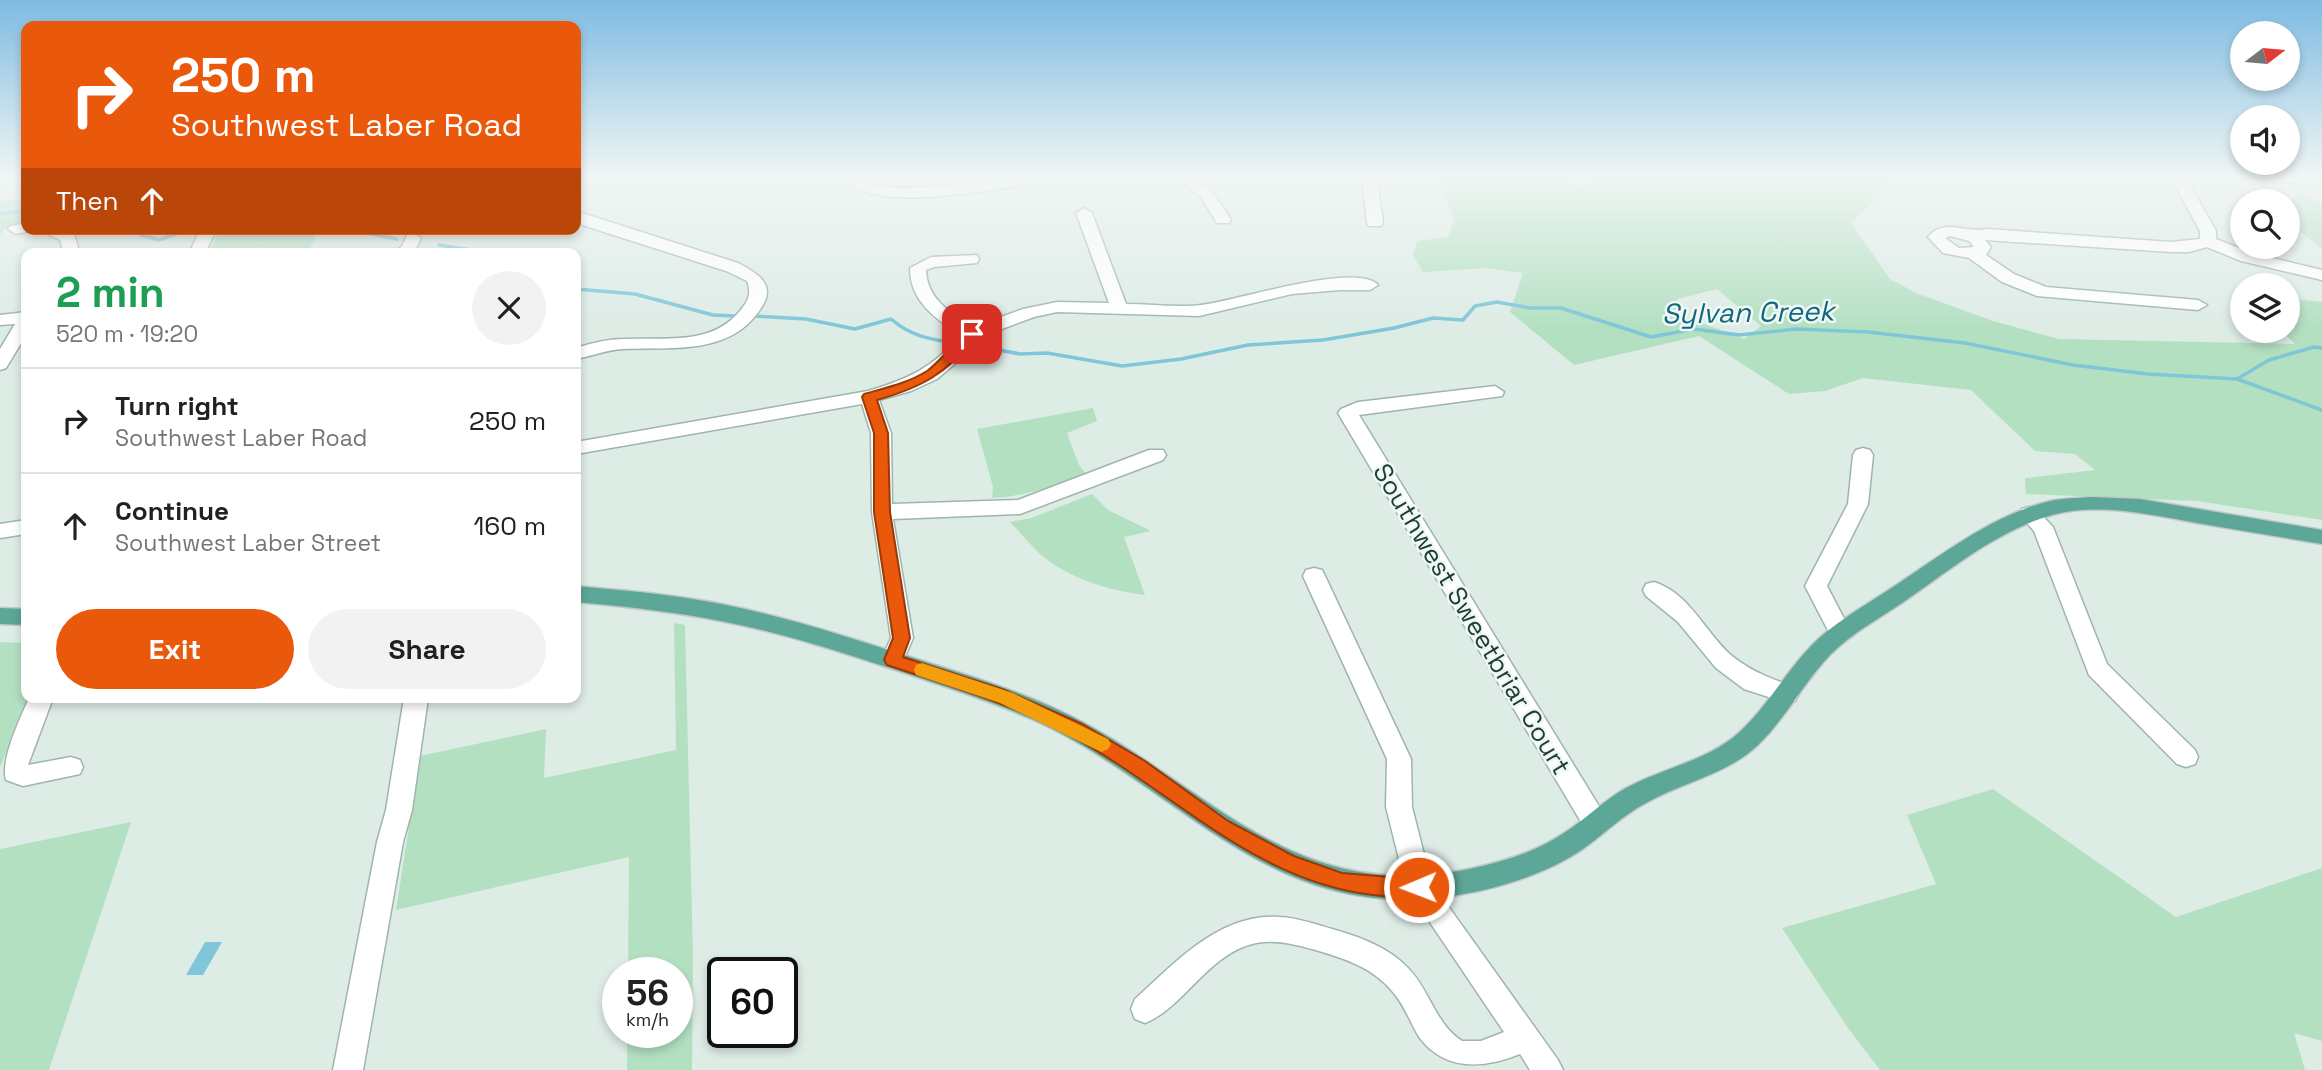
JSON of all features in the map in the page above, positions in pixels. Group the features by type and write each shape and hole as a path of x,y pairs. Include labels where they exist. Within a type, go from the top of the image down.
{"main road":[{"path":"581,595 643,601 745,618 893,660 999,695 1076,730 1139,766 1221,827 1288,863 1342,882 1395,888 1466,881 1510,870 1563,848 1629,799 1735,750 1767,723 1817,653 1840,632 1986,535 2029,514 2072,505 2140,506 2322,537"},
{"path":"0,616 21,617"}],"street":[{"path":"581,353 618,343 674,346 706,340 739,322 754,305 758,292 753,278 732,267 606,228"},
{"path":"1090,228 1119,308"},
{"path":"2206,228 2208,242"},
{"path":"2198,305 2178,310 2043,292 2008,278 1974,245 1987,234 2189,247 2208,242 2260,260 2322,275"},
{"path":"409,248 413,238"},
{"path":"971,259 931,262 918,268 917,279 924,296 944,317 972,334"},
{"path":"581,447 869,397 904,387 930,375 953,357 972,334 1029,313 1057,307 1199,311 1216,309 1247,299 1343,283 1370,285"},
{"path":"0,320 21,318"},
{"path":"0,364 21,327"},
{"name":"Southwest Sweetbriar Court","path":"1495,392 1358,408 1348,413 1596,824"},
{"path":"869,397 881,433 882,512 902,638 893,660"},
{"path":"882,512 1020,507 1156,455"},
{"path":"1840,632 1816,586 1858,504 1863,455"},
{"path":"2029,514 2043,527 2097,669 2186,757"},
{"path":"0,531 21,528"},
{"path":"1311,584 1399,759 1399,807 1406,844 1419,887 1548,1070"},
{"path":"1654,590 1686,616 1724,662 1752,682 1787,694"},
{"path":"39,703 16,759 15,773 23,776 71,767"},
{"path":"348,1070 390,842 399,810 415,703"},
{"path":"1145,1009 1233,936 1277,929 1314,936 1371,955 1402,981 1442,1045 1456,1054 1473,1056 1524,1037"}],"green space":[{"path":"1451,228 1854,228 1890,279 1916,293 1993,321 2059,339 2295,344 2300,343 2300,299 2322,302 2322,520 2197,501 2026,494 2025,478 2095,470 2075,454 2035,451 1971,390 1863,378 1825,391 1789,394 1699,336 1574,365 1510,312 1523,273 1486,268 1423,272 1413,255 1417,241 1448,237","holes":["1717,289 1761,326 1744,339 1678,314 1677,299"]},
{"path":"2300,228 2322,228 2322,249 2302,233"},
{"path":"217,235 316,235 310,248 212,248"},
{"path":"1093,408 1097,421 1067,433 1079,465 1086,474 1041,490 992,498 993,487 977,429"},
{"path":"1092,494 1108,510 1151,531 1124,537 1145,595 1104,587 1063,570 1040,554 1010,522 1031,518"},
{"path":"674,623 685,625 693,957 628,957 629,857 396,910 420,756 546,729 544,778 676,750"},
{"path":"0,642 21,643 21,703 27,703 0,767"},
{"path":"1993,789 2176,917 2322,868 2322,1041 2294,1033 2305,1070 1880,1070 1848,1028 1782,928 1936,884 1907,815"},
{"path":"131,822 49,1070 0,1070 0,849"},
{"path":"627,1048 692,1048 692,1070 627,1070"}],"water":[{"path":"205,942 222,942 203,975 186,975"}],"waterway":[{"name":"Sylvan Creek","path":"141,235 159,240 173,235"},
{"name":"Sylvan Creek","path":"377,235 397,239"},
{"name":"Sylvan Creek","path":"439,245 458,248"},
{"name":"Sylvan Creek","path":"581,289 635,294 713,315 735,316"},
{"name":"Sylvan Creek","path":"973,345 1020,354 1047,353 1122,366 1181,359 1248,345 1323,340 1394,328 1433,318 1463,320 1475,306 1497,302 1530,308 1561,308 1651,337 1694,329 1739,335 1796,329 1868,332 1965,343 2073,365 2148,374 2237,379"},
{"name":"Sylvan Creek","path":"755,316 806,319 855,329 891,319 920,336 954,343"},
{"name":"Sylvan Creek","path":"2237,379 2269,360 2314,347 2322,348"},
{"path":"2237,379 2322,410"}],"slow traffic":[{"path":"922,670 1006,698 1054,718 1102,744"}],"route":[{"path":"972,334 953,357 930,375 904,387 869,397 881,433 882,512 902,638 893,660 999,695 1076,730 1139,766 1221,827 1288,863 1342,882 1395,888 1419,887"}]}
